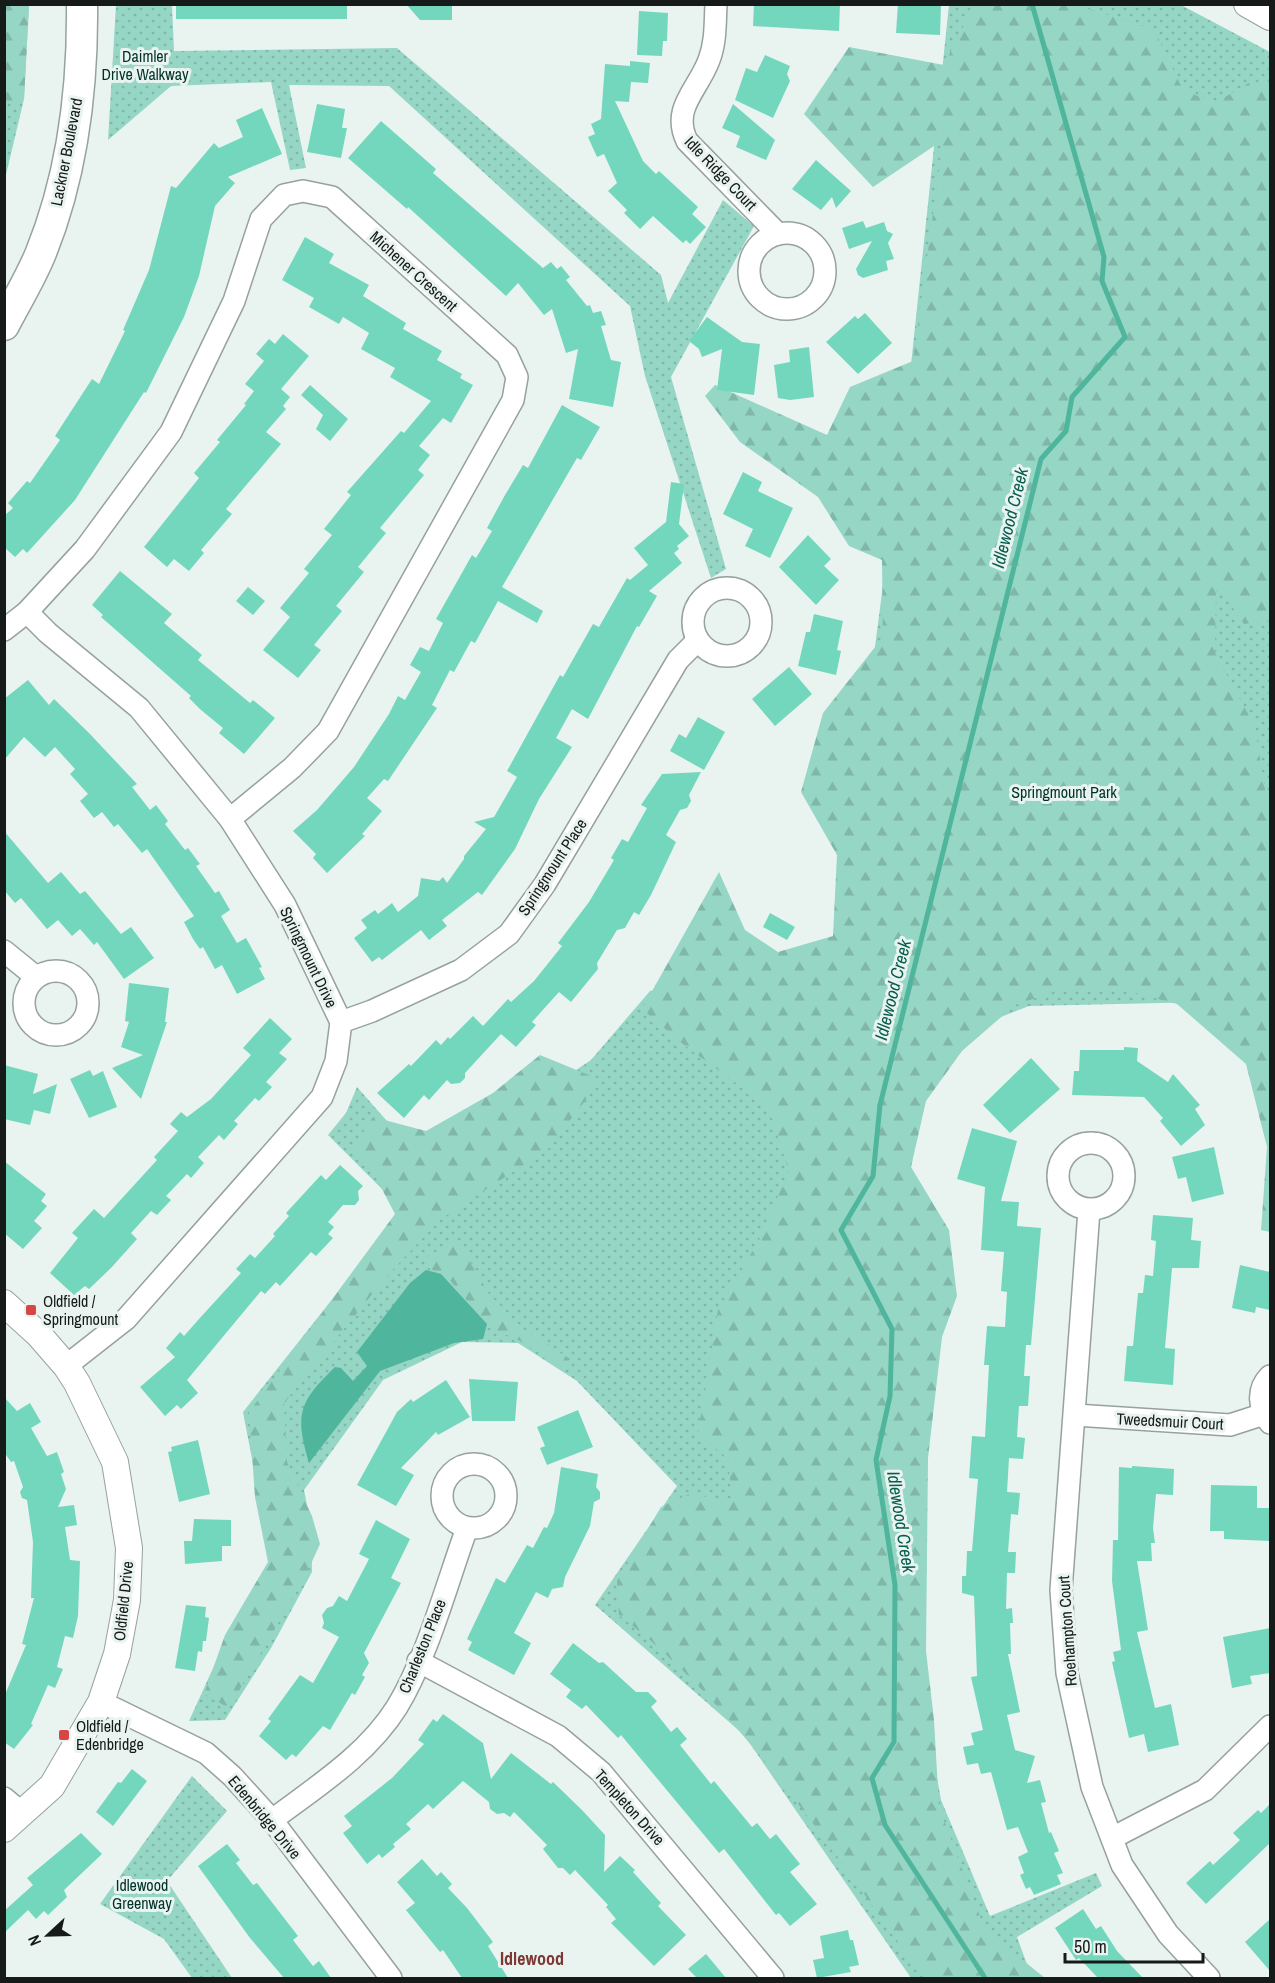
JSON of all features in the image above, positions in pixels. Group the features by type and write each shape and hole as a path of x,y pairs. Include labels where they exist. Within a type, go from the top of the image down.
{"main road":[{"name":"Lackner Boulevard","path":"4,325 39,256 60,197 82,64 82,4"}],"street":[{"name":"Idle Ridge Court","path":"716,4 712,52 682,111 680,127 687,141 778,234"},
{"path":"1247,4 1270,16"},
{"name":"Michener Crescent","path":"4,630 27,612 85,549 171,432 234,301 261,219 284,195 303,191 332,197 507,355 517,377 513,400 328,731 292,768 230,819"},
{"name":"Springmount Drive","path":"27,612 48,633 139,708 230,819 285,905 341,1022 336,1061 322,1097 126,1319 66,1366"},
{"name":"Springmount Place","path":"341,1022 372,1011 461,970 508,934 545,884 678,660 698,640"},
{"path":"4,951 36,977"},
{"name":"Roehampton Court","path":"1089,1210 1061,1590 1067,1673 1092,1787 1122,1865 1168,1935 1209,1978"},
{"name":"Oldfield Drive","path":"4,1303 32,1327 66,1366 115,1462 129,1548 127,1600 117,1654 101,1702 52,1786 11,1814"},
{"name":"Tweedsmuir Court","path":"1075,1415 1230,1425 1267,1418 1260,1403 1261,1392 1270,1376"},
{"name":"Charleston Place","path":"272,1820 333,1774 368,1743 396,1708 418,1661 467,1528"},
{"name":"Templeton Drive","path":"418,1661 558,1736 601,1772 773,1978"},
{"name":"Edenbridge Drive","path":"101,1702 206,1753 232,1776 272,1820 390,1978"},
{"path":"1112,1839 1205,1790 1270,1726"}],"green space":[{"path":"4,5 29,5 24,99 5,104"},
{"path":"5,5 29,5 24,99 5,179"},
{"name":"Daimler Drive Walkway","path":"116,5 172,5 174,51 397,48 661,275 668,303 723,200 754,226 671,377 726,569 711,578 645,376 630,306 389,86 289,85 306,168 290,170 271,82 171,86 108,140"},
{"name":"Springmount Park","path":"949,5 1181,5 1270,52 1270,1111 1257,1063 1205,1002 1029,1006 983,1024 910,1105 918,1515 929,1732 941,1800 990,1916 1096,1873 1102,1886 1017,1937 1032,1978 911,1978 744,1735 595,1605 677,1486 577,1381 518,1343 462,1342 383,1380 304,1490 311,1525 312,1572 271,1648 225,1720 189,1721 219,1655 273,1568 243,1412 403,1210 328,1135 346,1113 357,1087 394,1129 454,1151 591,1060 650,991 837,939 908,393"},
{"name":"Springmount Park","path":"974,5 1076,5 1154,29 1183,90 1215,103 1252,81 1270,86 1270,620 1244,624 1216,584 1215,653 1255,727 1266,796 1270,799 1270,1232 1261,1230 1267,1147 1246,1064 1177,1004 1132,992 1059,990 1015,1005 962,1051 926,1101 911,1167 949,1230 957,1296 942,1337 928,1458 926,1651 934,1720 939,1807 985,1930 1045,1978 924,1978 820,1833 745,1738 705,1693 663,1652 619,1615 617,1581 661,1507 689,1494 732,1501 728,1459 698,1433 718,1310 759,1240 789,1171 768,1107 683,1044 642,1009 719,872 745,930 778,952 833,936 837,855 801,792 823,713 883,637 882,560 849,546 818,497 740,442 705,396 715,385 827,435 850,387 913,361 943,140 873,187 804,114 849,47 944,65"},
{"path":"540,1055 601,1080 548,1149 441,1219 386,1277 284,1403 287,1462 312,1516 320,1544 306,1575 229,1708 204,1694 225,1635 268,1562 255,1497 249,1412 395,1214 374,1174 351,1150 373,1117 426,1131 493,1093"},
{"path":"458,1240 489,1294 523,1329 570,1359 562,1367 515,1338 492,1330 448,1278 427,1267 425,1258"},
{"name":"Idlewood Greenway","path":"192,1776 227,1811 167,1881 232,1978 192,1978 164,1939 100,1904"}],"shaded area":[{"path":"426,1270 441,1274 487,1324 483,1339 454,1343 380,1371 309,1463 301,1421 303,1410 313,1390 335,1367 341,1368 353,1381 367,1366 357,1352 410,1283"}],"building":[{"path":"176,4 347,4 347,19 176,19"},
{"path":"406,4 452,4 452,20 420,20"},
{"path":"754,4 840,4 839,31 753,26"},
{"path":"898,4 941,4 940,35 896,33"},
{"path":"639,11 668,13 667,41 663,41 662,56 637,55"},
{"path":"765,55 790,66 787,74 790,81 773,118 735,100 746,68 757,72"},
{"path":"630,61 650,63 648,83 631,82 629,102 615,101 643,161 656,174 659,171 698,207 692,214 706,227 690,244 686,240 683,243 653,216 640,229 624,213 627,210 608,191 617,183 604,154 597,157 588,137 595,134 591,124 601,119 605,64 630,66"},
{"path":"317,104 345,109 342,128 347,128 341,158 307,152"},
{"path":"733,104 775,140 766,160 736,147 740,136 722,128"},
{"path":"262,108 282,154 228,177 235,183 215,206 199,276 184,317 146,393 144,392 75,500 27,553 23,549 15,557 4,547 4,516 13,508 8,503 27,481 30,483 60,440 55,436 92,379 99,384 125,331 123,330 149,270 171,186 176,188 214,143 219,148 243,137 236,120"},
{"path":"381,121 436,169 433,173 543,268 551,262 557,269 561,266 570,277 566,280 587,306 590,305 593,313 601,311 606,325 601,326 611,360 621,362 613,407 569,399 578,349 566,353 552,309 544,315 518,283 506,296 408,207 407,209 348,158"},
{"path":"816,160 851,191 836,208 832,197 821,210 792,189"},
{"path":"863,221 866,228 884,222 887,231 893,234 888,243 894,259 886,261 888,270 863,278 858,275 856,269 872,241 849,249 842,228"},
{"path":"305,237 334,254 329,263 369,285 363,296 406,323 403,329 442,351 437,360 462,374 460,378 473,385 451,423 443,418 419,446 430,455 418,470 424,475 380,528 386,533 358,567 364,572 336,606 342,611 314,645 321,650 298,678 263,650 290,617 280,608 309,573 304,569 332,535 324,529 351,495 347,492 401,431 404,433 431,401 390,377 395,368 361,349 369,333 343,317 339,324 309,307 314,298 282,280"},
{"path":"865,313 892,343 858,374 826,342 855,316 858,319"},
{"path":"707,317 742,342 760,344 754,395 717,390 722,349 702,357 699,349 689,341"},
{"path":"283,334 309,356 281,389 290,397 283,406 286,409 266,432 281,444 226,509 232,514 201,550 204,553 189,571 174,559 167,567 144,547 199,478 194,473 220,442 217,440 246,405 244,404 254,391 245,384 264,361 256,354 269,339 275,344"},
{"path":"809,347 814,397 790,400 778,398 774,365 790,362 789,350"},
{"path":"310,385 348,419 330,441 316,429 323,415 301,395"},
{"path":"562,405 600,427 581,460 577,458 502,587 543,611 537,623 498,601 475,643 471,641 454,672 450,670 432,705 437,708 388,781 384,779 367,798 382,811 362,834 365,836 327,873 313,858 316,854 293,831 317,810 354,767 389,714 398,696 405,700 421,672 410,665 420,647 429,651 443,623 436,619 472,555 476,558 492,531 487,528 505,495 523,465 528,468"},
{"path":"743,472 762,482 758,491 793,508 770,558 745,546 753,529 723,514"},
{"path":"671,482 684,484 679,524 689,536 677,546 679,549 674,553 682,563 649,591 657,596 639,627 637,626 588,719 572,709 556,738 572,747 539,799 515,849 482,895 478,892 442,920 447,926 429,940 421,930 382,960 379,957 372,962 354,938 367,928 361,920 375,910 378,914 392,903 398,912 418,896 421,878 439,881 443,877 447,883 464,856 486,829 474,822 494,817 517,777 507,771 560,675 563,677 593,624 599,627 627,578 630,580 648,565 634,548 666,522"},
{"path":"808,535 831,559 824,566 839,580 816,605 779,567"},
{"path":"120,571 172,614 164,623 202,655 198,660 250,703 253,700 275,718 244,754 219,733 223,728 189,698 191,696 101,617 103,615 92,605"},
{"path":"248,587 265,601 253,615 236,601"},
{"path":"814,614 843,621 837,650 841,651 836,675 798,666 806,632 810,632"},
{"path":"789,667 812,694 775,726 752,699"},
{"path":"28,680 49,705 54,699 137,784 132,787 150,810 156,805 168,821 165,824 185,850 188,848 200,864 196,866 215,893 219,891 230,910 221,916 237,943 246,938 262,967 259,968 265,979 237,994 222,965 215,969 203,947 200,949 193,939 184,922 194,916 147,849 142,853 118,824 114,827 102,812 94,818 80,801 88,794 70,774 75,769 55,747 45,757 24,737 4,760 4,699"},
{"path":"698,717 725,732 704,770 670,751 679,734 686,738"},
{"path":"701,772 689,795 691,801 687,808 680,810 666,835 676,842 651,895 639,915 634,912 625,928 617,930 597,963 598,969 571,1002 559,992 532,1022 536,1025 516,1047 501,1034 465,1073 465,1078 460,1083 451,1084 447,1080 429,1100 424,1095 404,1118 377,1093 409,1064 411,1066 436,1040 441,1045 473,1016 483,1026 508,999 511,1002 534,981 562,946 558,943 589,902 614,860 611,858 622,839 628,842 647,808 641,805 662,774"},
{"path":"4,831 48,883 61,872 80,894 85,891 121,934 131,927 154,958 124,979 97,942 94,945 80,929 72,936 58,920 47,929 21,898 15,903 4,890"},
{"path":"770,913 795,927 787,940 763,927"},
{"path":"129,983 169,988 165,1022 167,1022 141,1099 112,1068 143,1055 121,1047 129,1022 125,1021"},
{"path":"270,1018 292,1039 279,1053 287,1059 266,1082 272,1087 259,1101 255,1098 234,1121 238,1124 224,1140 219,1135 198,1157 204,1163 191,1178 187,1174 166,1196 171,1200 157,1215 151,1211 131,1233 137,1239 111,1268 89,1289 85,1286 74,1295 50,1273 78,1238 72,1233 94,1209 104,1218 157,1160 154,1157 178,1131 170,1124 181,1112 187,1117 211,1099 251,1055 243,1048"},
{"path":"1124,1047 1138,1048 1137,1061 1168,1082 1173,1074 1200,1105 1195,1109 1205,1125 1181,1146 1160,1121 1163,1118 1144,1097 1072,1095 1074,1071 1079,1071 1080,1050 1124,1050"},
{"path":"1031,1058 1060,1089 1010,1133 983,1105"},
{"path":"4,1065 38,1074 33,1094 57,1084 50,1114 34,1110 30,1125 4,1119"},
{"path":"90,1070 93,1076 103,1071 117,1107 89,1118 70,1079"},
{"path":"972,1128 1017,1141 1001,1201 1019,1202 1017,1226 1041,1228 1031,1345 1026,1345 1024,1376 1030,1376 1028,1406 1019,1406 1017,1437 1025,1438 1023,1459 1009,1458 1007,1492 1020,1493 1018,1515 1011,1514 1008,1552 1016,1552 1015,1573 1007,1573 1006,1609 1012,1608 1011,1654 1008,1654 1020,1712 1007,1715 1015,1750 1035,1756 1027,1783 1040,1780 1046,1802 1041,1803 1049,1833 1051,1832 1059,1851 1054,1853 1063,1873 1057,1875 1061,1884 1034,1895 1030,1887 1026,1889 1020,1875 1024,1873 1018,1857 1028,1852 1018,1827 1007,1830 991,1772 981,1774 978,1763 967,1765 963,1747 974,1745 971,1733 983,1730 971,1677 977,1676 974,1596 962,1593 962,1576 966,1576 967,1551 972,1551 978,1479 969,1478 972,1436 985,1437 989,1365 984,1365 987,1326 1005,1327 1007,1292 1001,1291 1004,1252 981,1250 985,1187 957,1179"},
{"path":"1214,1147 1224,1194 1192,1202 1186,1177 1178,1179 1172,1157"},
{"path":"4,1161 46,1194 41,1201 47,1206 34,1221 42,1228 23,1249 4,1233"},
{"path":"340,1165 363,1186 358,1191 359,1200 355,1205 343,1205 328,1222 334,1227 328,1234 333,1238 316,1256 311,1252 280,1286 276,1282 265,1294 261,1291 187,1380 198,1393 181,1409 177,1405 165,1416 140,1387 175,1357 166,1348 180,1332 184,1336 241,1273 236,1269 250,1254 255,1258 275,1236 273,1234 289,1216 286,1213 321,1175 326,1180"},
{"path":"1153,1215 1193,1218 1191,1240 1201,1241 1199,1268 1172,1268 1165,1348 1175,1349 1173,1385 1124,1381 1127,1346 1133,1346 1138,1293 1143,1293 1145,1275 1153,1276 1156,1241 1151,1240"},
{"path":"1240,1265 1270,1272 1270,1310 1256,1307 1255,1313 1232,1308"},
{"path":"469,1379 518,1382 515,1421 472,1421"},
{"path":"446,1380 470,1417 438,1435 436,1432 401,1468 414,1475 396,1506 357,1485 397,1412 411,1399 413,1402"},
{"path":"4,1397 17,1411 30,1403 41,1422 31,1428 47,1456 57,1452 64,1472 61,1474 66,1489 58,1507 74,1505 77,1525 65,1527 70,1560 80,1561 78,1616 73,1638 65,1636 57,1667 63,1669 55,1688 48,1685 31,1724 33,1725 14,1749 4,1742 4,1697 26,1645 22,1644 34,1598 31,1598 33,1542 27,1500 22,1498 20,1492 23,1487 14,1461 11,1462 4,1452"},
{"path":"578,1410 593,1447 547,1465 540,1448 545,1446 537,1427"},
{"path":"198,1440 210,1494 179,1502 168,1452 172,1451 171,1447"},
{"path":"1132,1466 1174,1469 1173,1495 1156,1494 1153,1528 1155,1543 1151,1543 1152,1561 1137,1561 1148,1630 1137,1632 1155,1708 1171,1704 1179,1745 1148,1752 1144,1734 1129,1738 1112,1662 1115,1661 1113,1652 1121,1650 1112,1581 1113,1540 1118,1540 1119,1467 1132,1468"},
{"path":"561,1467 598,1474 596,1487 600,1492 600,1499 594,1502 590,1526 565,1577 563,1587 552,1589 548,1598 536,1592 514,1633 531,1643 514,1675 468,1650 472,1642 467,1639 496,1578 505,1583 527,1545 533,1548 544,1527 547,1528 554,1513"},
{"path":"1211,1485 1257,1486 1257,1508 1270,1508 1270,1541 1224,1539 1224,1531 1210,1531"},
{"path":"194,1519 231,1520 231,1546 222,1546 222,1561 185,1564 184,1541 192,1541"},
{"path":"376,1520 410,1539 391,1578 401,1583 364,1653 369,1663 362,1675 365,1677 355,1695 352,1693 330,1730 323,1726 296,1757 292,1754 286,1760 259,1736 271,1721 268,1719 300,1675 313,1683 339,1637 322,1628 324,1623 322,1615 327,1608 333,1606 339,1596 347,1601 369,1559 359,1554"},
{"path":"186,1605 206,1607 205,1617 209,1618 206,1641 203,1641 202,1652 198,1651 195,1671 175,1668"},
{"path":"1270,1628 1270,1673 1250,1676 1252,1684 1232,1688 1223,1637"},
{"path":"573,1643 599,1663 603,1662 636,1692 648,1692 657,1701 651,1707 671,1732 677,1727 687,1739 680,1745 711,1784 714,1781 752,1827 757,1823 770,1839 776,1834 800,1864 790,1872 817,1904 790,1926 779,1913 776,1915 724,1849 719,1853 621,1735 618,1738 586,1705 582,1709 566,1697 571,1690 550,1674"},
{"path":"443,1714 483,1743 491,1779 511,1753 551,1784 553,1782 582,1810 605,1835 604,1872 620,1856 635,1870 633,1872 661,1903 658,1906 686,1935 654,1966 611,1923 616,1919 606,1907 608,1905 575,1870 570,1875 563,1868 558,1868 543,1849 547,1845 514,1812 510,1817 504,1813 497,1814 490,1809 489,1802 463,1781 433,1809 428,1804 406,1824 411,1829 393,1844 395,1847 382,1858 379,1854 367,1864 343,1833 352,1826 344,1816 392,1778 424,1744 418,1740 433,1719 437,1722"},
{"path":"132,1769 147,1781 113,1826 96,1812 118,1782 121,1783"},
{"path":"1270,1804 1270,1843 1206,1904 1186,1883 1210,1861 1213,1865 1240,1840 1233,1833 1258,1810 1261,1813"},
{"path":"81,1833 102,1854 64,1890 67,1897 48,1915 44,1911 36,1919 28,1910 4,1933 4,1911 33,1885 27,1878"},
{"path":"227,1844 240,1860 236,1863 253,1885 257,1883 298,1936 293,1940 313,1966 319,1961 331,1978 284,1978 250,1938 198,1866"},
{"path":"422,1859 437,1876 441,1872 452,1884 448,1888 493,1942 488,1946 508,1978 462,1978 443,1950 440,1952 406,1910 415,1903 397,1882"},
{"path":"1083,1909 1096,1929 1101,1926 1117,1951 1143,1978 1098,1978 1079,1958 1076,1960 1055,1928"},
{"path":"1270,1919 1270,1971 1245,1942"},
{"path":"848,1930 859,1965 849,1967 851,1972 817,1978 813,1960 824,1958 820,1936"},
{"path":"706,1954 726,1978 697,1978 688,1969"}],"waterway":[{"name":"Idlewood Creek","path":"985,1978 885,1825 872,1778 894,1742 895,1585 876,1460 890,1396 892,1329 841,1230 873,1176 880,1105 1041,459 1066,431 1072,397 1125,337 1102,281 1104,257 1032,4"}],"place":[{"name":"Oldfield / Springmount","path":"31,1310"},
{"name":"Oldfield / Edenbridge","path":"64,1735"}],"district":[{"name":"Idlewood","path":"532,1959"}]}
